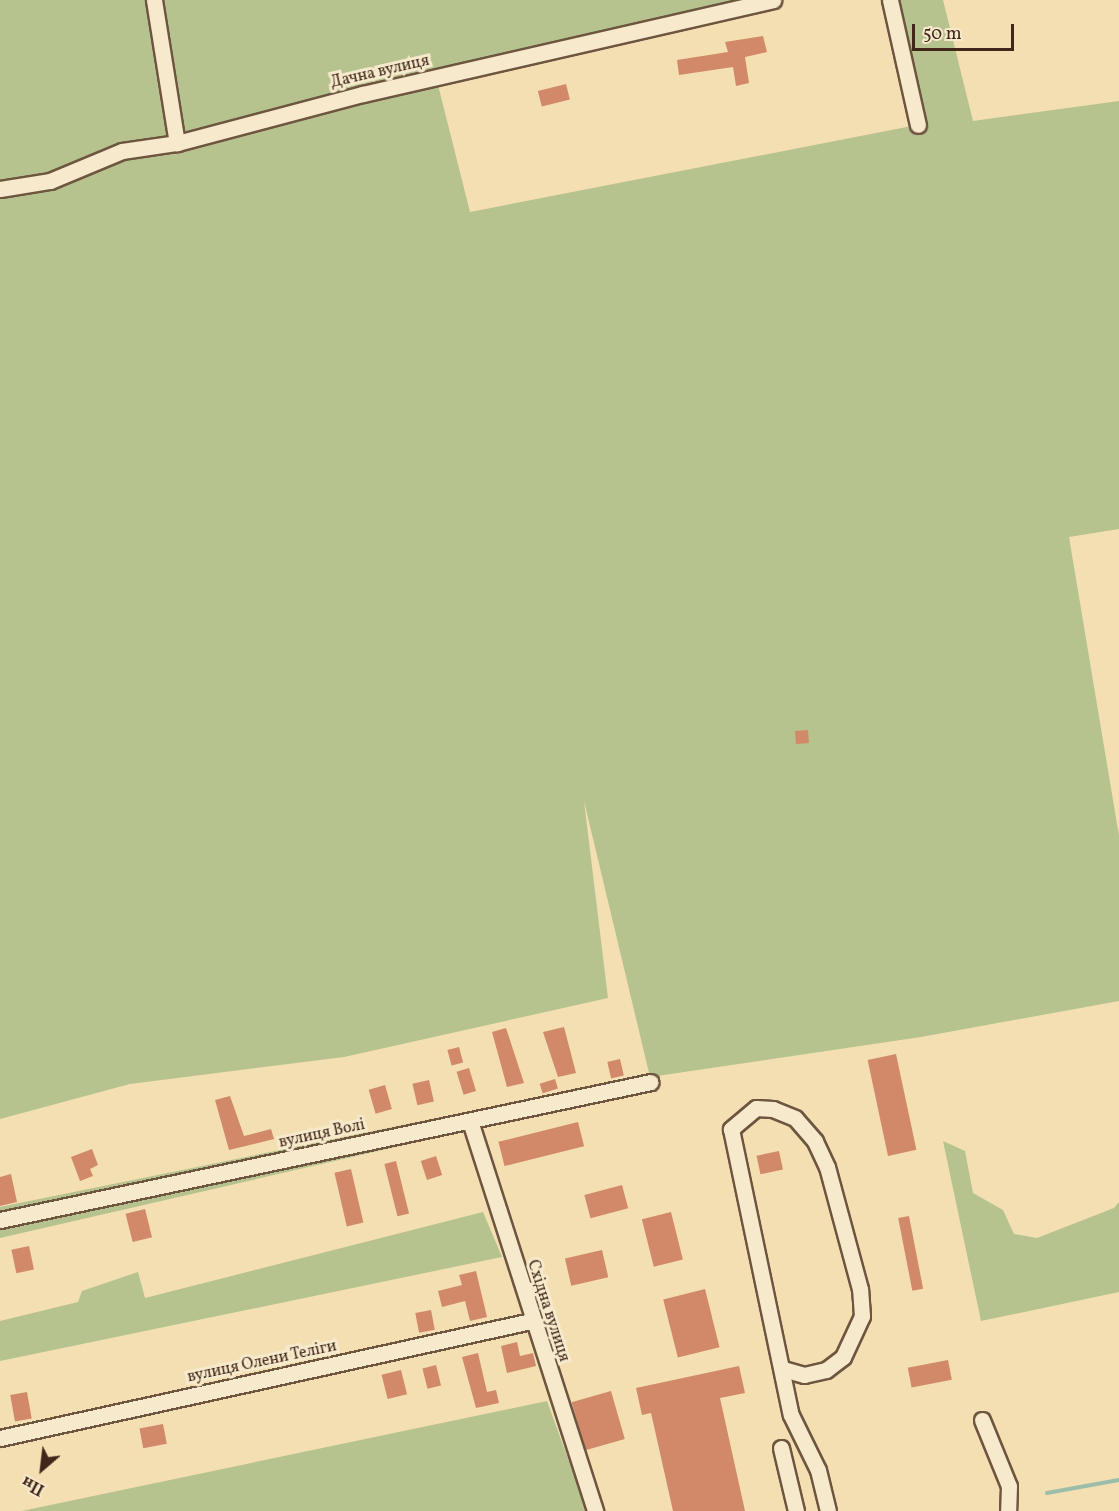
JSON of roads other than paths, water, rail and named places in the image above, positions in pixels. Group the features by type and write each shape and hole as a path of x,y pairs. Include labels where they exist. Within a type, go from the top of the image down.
{"street":[{"path":"154,0 177,143"},
{"name":"Дачна вулиця","path":"0,189 50,181 122,151 177,143 363,94 773,0"},
{"path":"890,0 918,125"},
{"name":"вулиця Волі","path":"0,1220 651,1082"},
{"path":"783,1369 804,1375 826,1370 843,1357 862,1316 860,1289 827,1167 814,1141 795,1118 773,1108 756,1108 730,1129 791,1415 818,1470 828,1511"},
{"name":"Східна вулиця","path":"470,1121 531,1321 595,1511"},
{"name":"вулиця Олени Теліги","path":"0,1438 531,1321"},
{"path":"982,1420 1009,1486 1008,1511"},
{"path":"781,1448 796,1511"}],"waterway":[{"path":"1047,1493 1119,1480"}]}
